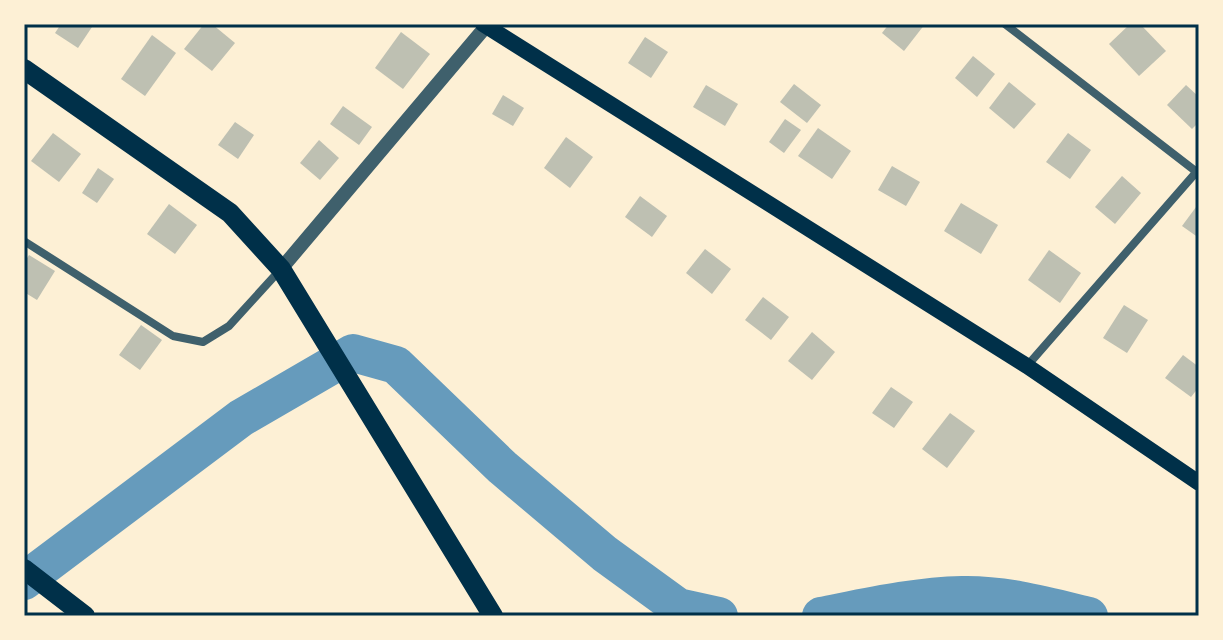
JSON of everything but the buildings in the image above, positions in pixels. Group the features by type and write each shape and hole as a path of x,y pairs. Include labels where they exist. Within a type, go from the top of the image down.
{"main road":[{"path":"485,25 1027,366 1199,483"},
{"path":"24,69 230,213 281,269 493,616"},
{"path":"24,569 85,616"}],"street":[{"path":"1005,24 1198,171 1027,366"},
{"path":"24,241 173,336 203,342 229,326 281,269 485,25"}],"waterway":[{"path":"24,581 241,418 353,353 396,365 502,467 605,554 678,607 719,616"},
{"path":"821,616 909,600 962,595 1010,599 1089,616"}]}
